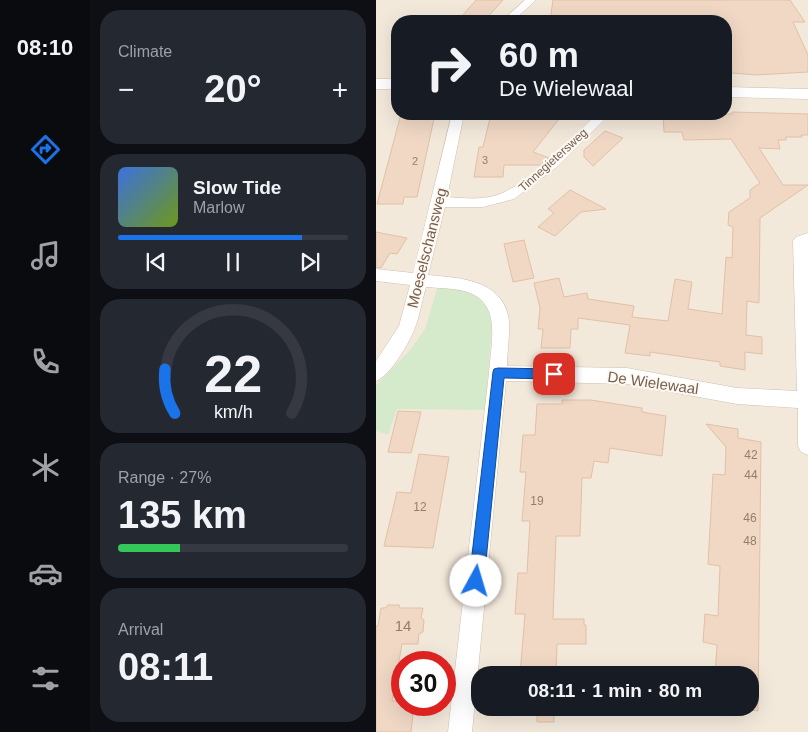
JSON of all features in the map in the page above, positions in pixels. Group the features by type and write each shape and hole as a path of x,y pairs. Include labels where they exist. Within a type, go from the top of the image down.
{"street":[{"path":"514,15 531,0"},
{"path":"376,84 391,84"},
{"path":"732,92 808,94"},
{"name":"Moeselschansweg","path":"376,372 387,361 407,328 439,202 457,120"},
{"name":"Tinnegietersweg","path":"439,202 475,203 497,200 516,193 597,120"},
{"path":"808,238 801,241 808,446"},
{"path":"376,275 468,285 492,299 500,316 498,372 460,732"},
{"name":"De Wielewaal","path":"498,372 627,376 737,396 807,400"}],"shaded area":[{"path":"376,0 808,0 808,732 376,732"}],"green space":[{"path":"438,286 458,286 474,293 488,309 492,326 485,410 397,409 388,435 376,431 376,385 411,349 425,329"}],"building":[{"path":"476,0 503,0 490,15 463,15"},
{"path":"553,0 790,0 805,22 793,22 808,55 808,72 756,75 732,73 732,15 551,15"},
{"path":"732,112 808,114 808,135 786,137 786,140 778,140 780,149 759,148 783,185 808,185 760,218 759,303 747,301 746,335 762,337 762,354 745,352 745,370 720,366 720,362 650,352 650,356 625,353 630,325 578,318 578,329 571,329 570,348 541,348 543,329 538,329 540,308 534,283 559,278 564,297 587,293 588,299 634,306 632,317 668,321 675,279 692,282 688,309 722,314 726,257 732,258 733,227 728,225 729,212 750,198 750,190 760,183 731,139 684,140 682,132 664,132 663,120 732,120"},
{"path":"399,120 434,120 417,197 404,197 403,204 377,204"},
{"path":"490,120 558,120 533,152 549,158 541,165 504,165 503,177 474,177 479,147 483,147"},
{"path":"605,131 623,138 593,166 584,157 584,150"},
{"path":"570,190 606,209 581,212 555,236 538,227 554,213 548,209"},
{"path":"376,232 407,238 397,254 390,253 381,268 376,267"},
{"path":"524,240 534,278 513,282 504,244"},
{"path":"562,400 591,400 642,408 642,412 666,416 662,456 610,448 608,463 594,461 591,478 582,478 580,536 556,536 553,619 584,619 584,625 586,625 586,644 557,644 556,666 521,666 525,614 515,614 518,573 527,573 530,521 522,521 526,472 520,472 523,435 535,435 537,404 562,404"},
{"path":"398,411 421,412 411,453 388,452"},
{"path":"706,424 738,429 738,438 761,442 759,666 716,666 717,645 703,642 705,614 718,616 720,566 708,564 713,474 725,475 726,447"},
{"path":"419,454 449,457 433,548 384,546 397,492 411,493"},
{"path":"388,605 399,605 400,608 423,608 421,618 424,620 423,632 419,634 418,644 402,644 401,651 391,651 391,716 413,716 411,732 376,732 376,626 378,626 381,608 385,608"},
{"path":"537,716 554,716 554,722 537,722"}],"route":[{"path":"476,581 498,372 554,374"}]}
